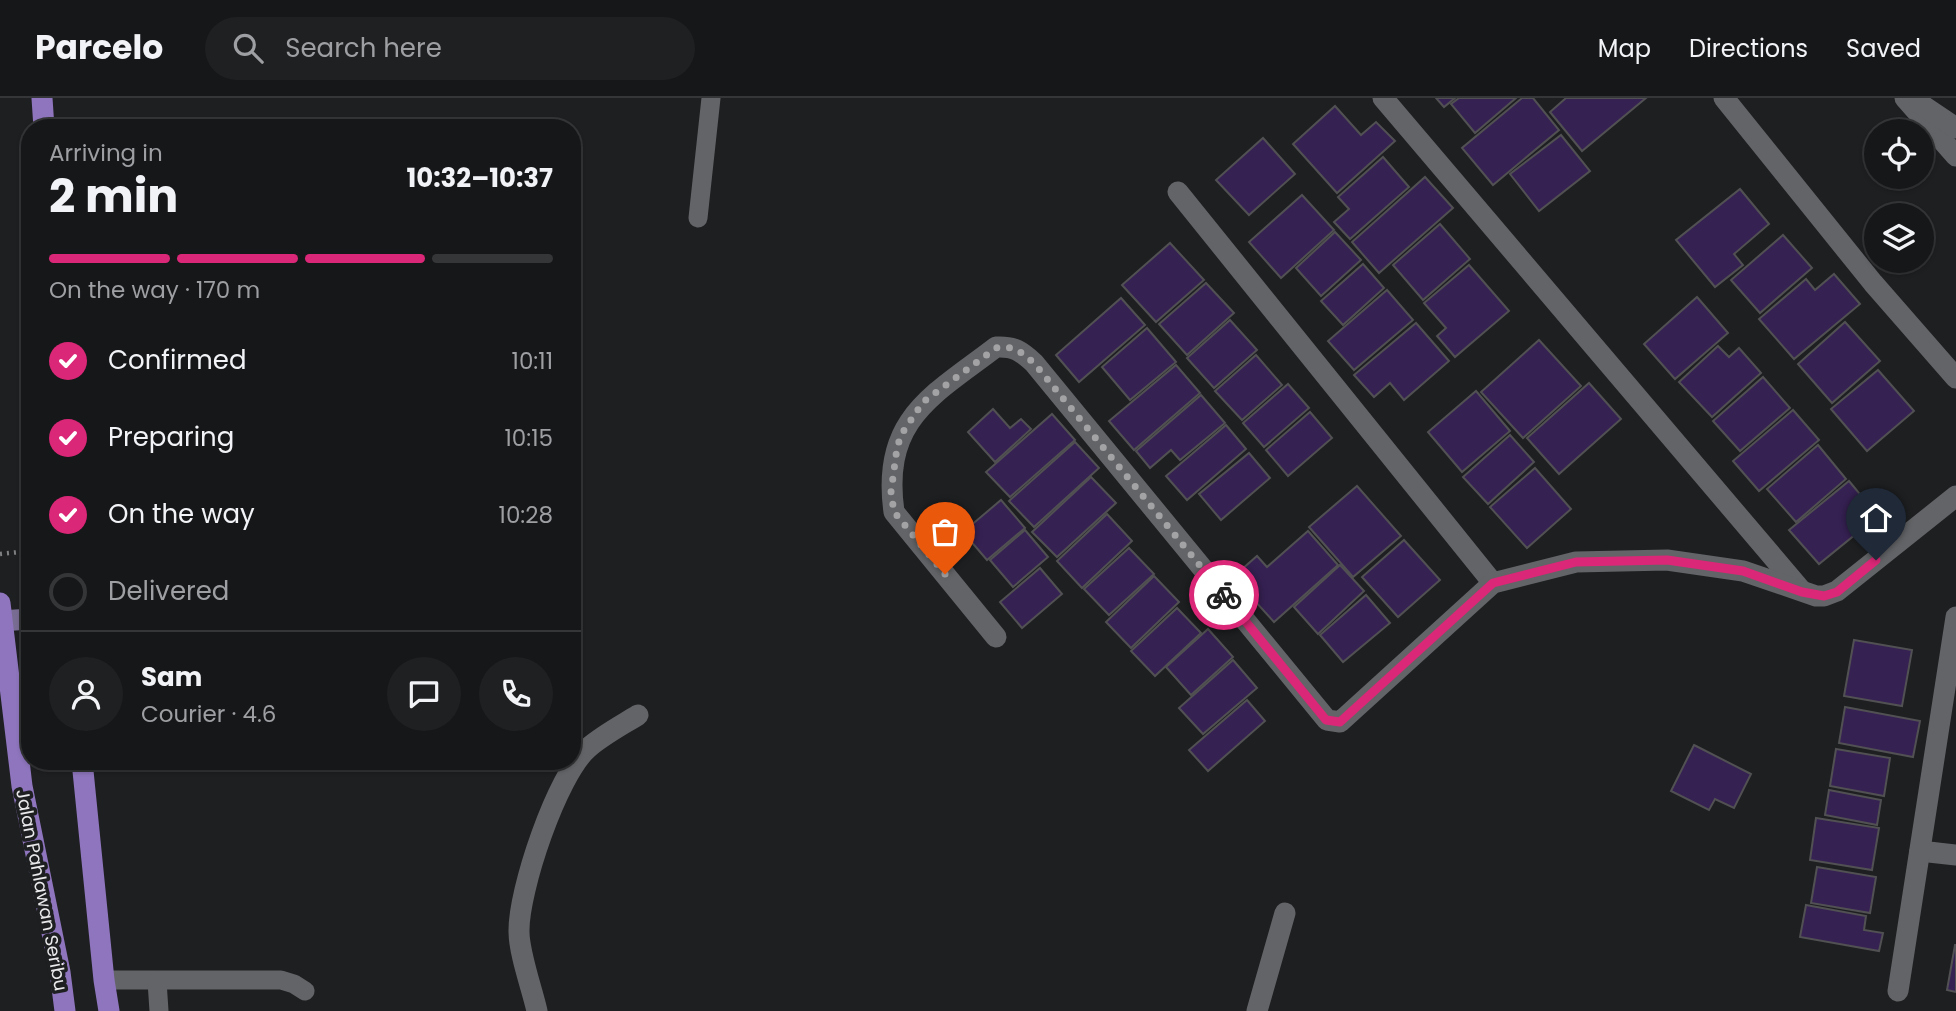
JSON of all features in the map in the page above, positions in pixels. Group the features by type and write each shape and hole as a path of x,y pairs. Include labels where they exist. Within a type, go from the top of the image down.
{"main road":[{"path":"42,98 43,119"},
{"name":"Jalan Pahlawan Seribu","path":"1,615 22,786 60,972 65,1011"},
{"path":"83,770 109,1011"}],"street":[{"path":"1383,98 1802,592"},
{"path":"1724,98 1873,283 1956,378"},
{"path":"1905,98 1956,156"},
{"path":"1912,98 1956,128"},
{"path":"1178,192 1493,583"},
{"path":"996,637 894,512 891,492 901,435 923,402 996,348 1008,346 1020,351 1034,363 1326,720 1340,722 1493,583 1576,562 1667,560 1743,571 1802,592 1824,596 1837,592 1956,496"},
{"path":"1,615 21,618"},
{"path":"1898,991 1956,617"},
{"path":"581,758 587,749 638,715"},
{"path":"537,1011 518,935 520,911 541,833 573,770"},
{"path":"1920,851 1956,855"},
{"path":"1257,1011 1285,913"}],"lane":[{"path":"698,218 711,98"},
{"path":"104,980 281,980 295,984 305,991"},
{"path":"157,981 159,1011"}],"path":[{"path":"0,554 21,552"}],"building":[{"path":"1436,98 1455,98 1444,107"},
{"path":"1459,98 1516,98 1475,133 1451,104"},
{"path":"1522,98 1533,98 1559,130 1493,185 1462,148"},
{"path":"1566,98 1646,98 1582,151 1550,112"},
{"path":"1335,106 1361,135 1376,122 1395,141 1337,193 1293,144"},
{"path":"1561,135 1590,171 1539,211 1510,174"},
{"path":"1263,138 1295,174 1249,215 1216,180"},
{"path":"1383,157 1409,187 1350,239 1334,222 1349,209 1338,197"},
{"path":"1425,177 1453,208 1379,273 1352,242"},
{"path":"1740,189 1769,224 1734,254 1743,265 1715,287 1676,240"},
{"path":"1302,195 1334,230 1281,278 1249,242"},
{"path":"1440,224 1470,259 1423,300 1393,265"},
{"path":"1335,232 1361,260 1321,296 1296,268"},
{"path":"1783,235 1812,268 1760,313 1731,280"},
{"path":"1170,243 1204,280 1156,322 1122,285"},
{"path":"1363,264 1384,288 1343,325 1321,301"},
{"path":"1469,265 1509,311 1455,357 1437,336 1446,328 1424,303"},
{"path":"1834,274 1860,304 1794,359 1759,319 1806,279 1815,290"},
{"path":"1206,283 1234,313 1187,355 1159,324"},
{"path":"1387,290 1413,320 1354,370 1328,341"},
{"path":"1697,297 1728,333 1675,379 1644,344"},
{"path":"1121,298 1145,325 1079,382 1056,355"},
{"path":"1230,320 1257,350 1214,388 1187,358"},
{"path":"1845,322 1880,361 1832,403 1798,364"},
{"path":"1416,323 1449,361 1404,400 1390,383 1374,397 1354,375"},
{"path":"1147,328 1176,362 1130,400 1102,367"},
{"path":"1539,340 1581,386 1523,438 1481,392"},
{"path":"1718,346 1729,357 1739,348 1761,373 1712,417 1679,382"},
{"path":"1256,355 1282,385 1242,420 1215,391"},
{"path":"1176,365 1200,393 1134,450 1109,421"},
{"path":"1878,370 1914,411 1867,451 1831,409"},
{"path":"1763,377 1790,408 1740,451 1713,421"},
{"path":"1589,383 1621,419 1559,474 1527,438"},
{"path":"1288,384 1309,408 1264,447 1243,423"},
{"path":"1476,391 1510,431 1462,472 1428,432"},
{"path":"1201,395 1225,423 1180,460 1171,450 1150,468 1136,451"},
{"path":"993,409 1010,428 1021,419 1031,429 995,462 968,432"},
{"path":"1793,410 1819,440 1759,491 1733,461"},
{"path":"1310,412 1332,438 1288,476 1266,450"},
{"path":"1052,414 1075,440 1010,497 986,472"},
{"path":"1226,425 1246,449 1187,500 1166,476"},
{"path":"1510,435 1534,462 1488,504 1463,477"},
{"path":"1075,442 1099,468 1034,527 1009,501"},
{"path":"1818,445 1846,479 1796,522 1767,489"},
{"path":"1249,453 1270,478 1221,520 1199,494"},
{"path":"1535,468 1571,509 1527,548 1490,507"},
{"path":"1091,477 1116,503 1057,557 1032,532"},
{"path":"1849,481 1878,516 1819,564 1789,530"},
{"path":"1357,486 1401,536 1353,577 1309,527"},
{"path":"1001,500 1025,528 987,560 963,532"},
{"path":"1107,514 1132,541 1082,588 1057,561"},
{"path":"1025,530 1048,557 1013,587 990,560"},
{"path":"1308,531 1338,565 1274,622 1233,577 1257,556 1267,567"},
{"path":"1404,540 1440,580 1398,617 1362,577"},
{"path":"1129,548 1154,574 1109,615 1084,589"},
{"path":"1340,565 1364,591 1318,634 1294,607"},
{"path":"1040,568 1062,594 1022,628 1000,602"},
{"path":"1154,576 1179,602 1131,648 1106,622"},
{"path":"1366,595 1390,623 1343,662 1320,635"},
{"path":"1177,608 1201,633 1155,676 1131,651"},
{"path":"1208,629 1233,657 1191,695 1166,667"},
{"path":"1854,640 1912,650 1902,706 1844,696"},
{"path":"1233,660 1257,688 1203,734 1179,708"},
{"path":"1247,700 1265,721 1208,771 1189,750"},
{"path":"1845,707 1920,721 1913,757 1839,743"},
{"path":"1694,745 1751,774 1734,808 1715,799 1709,810 1671,791"},
{"path":"1836,749 1890,758 1884,796 1830,786"},
{"path":"1829,790 1881,800 1877,825 1825,815"},
{"path":"1816,818 1879,828 1872,870 1810,860"},
{"path":"1817,867 1876,877 1870,913 1811,903"},
{"path":"1806,905 1866,916 1864,930 1883,933 1879,951 1800,937"},
{"path":"1956,945 1956,992 1947,990"}],"way so far":[{"path":"945,574 894,512 891,492 897,448 906,426 923,402 996,348 1008,346 1020,351 1034,363 1224,595"}],"route":[{"path":"1224,595 1326,720 1340,722 1493,583 1576,562 1667,560 1743,571 1802,592 1824,596 1837,592 1876,560"}]}
